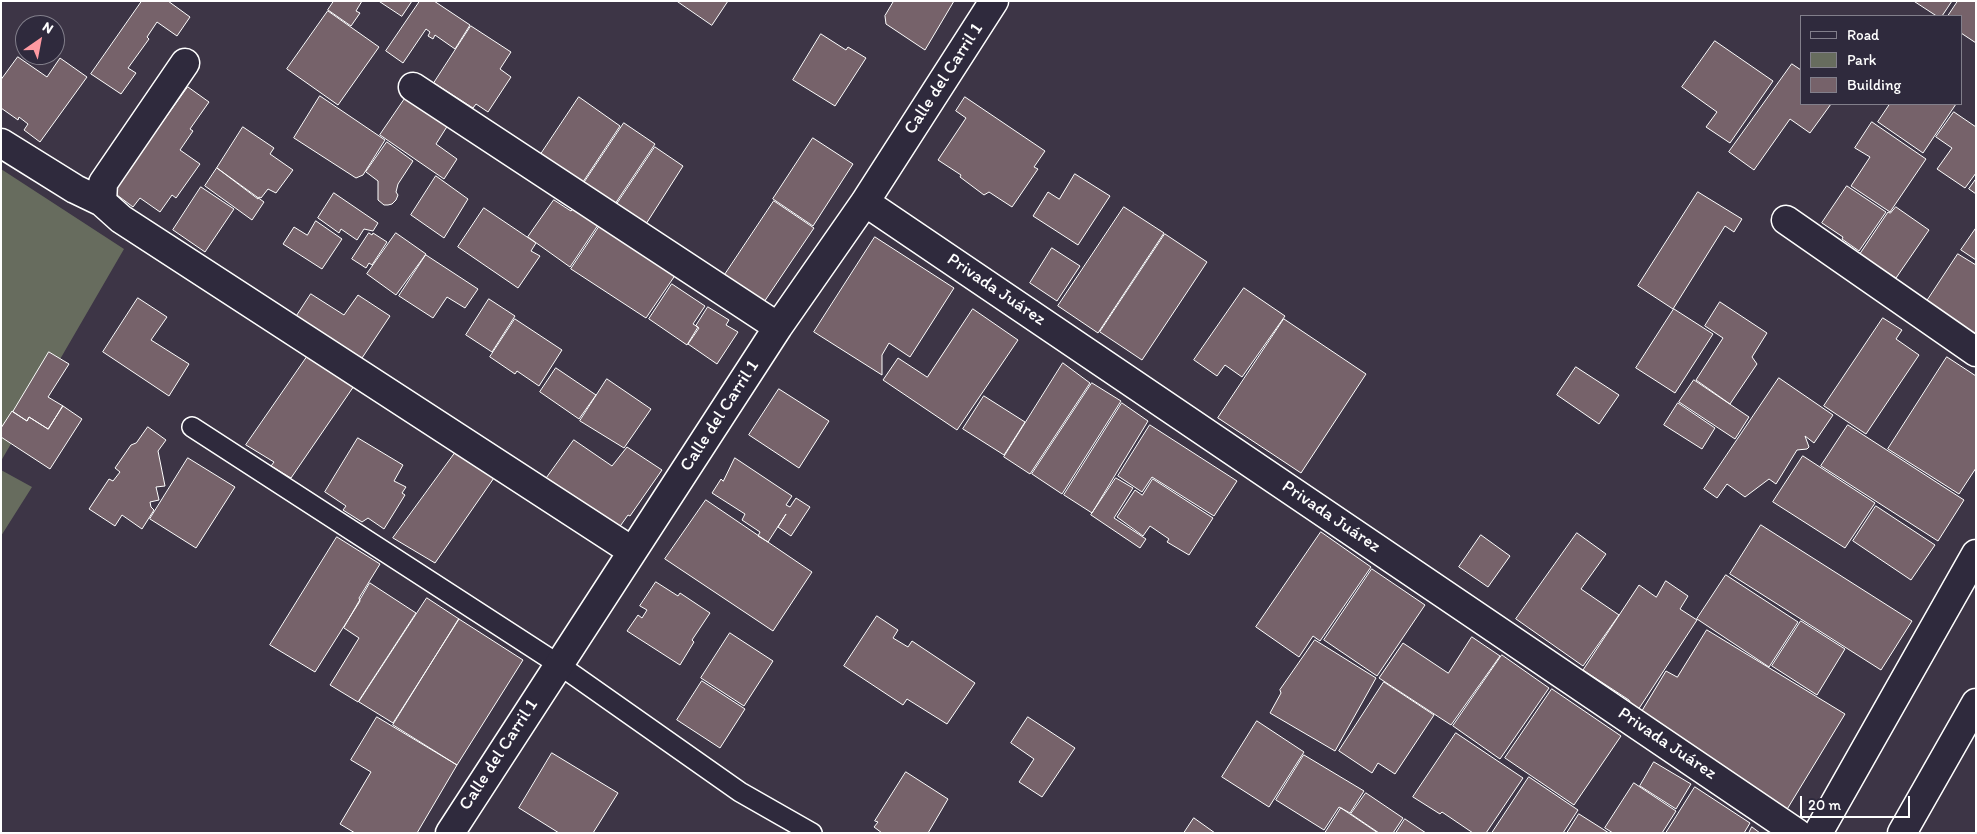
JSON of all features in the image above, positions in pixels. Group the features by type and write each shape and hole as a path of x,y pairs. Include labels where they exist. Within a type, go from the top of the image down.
{"street":[{"name":"Calle del Carril 1","path":"450,833 778,327 865,202 994,1"},
{"path":"102,202 103,183 185,63"},
{"path":"413,87 778,327"},
{"path":"1,143 75,189 102,202 120,219 632,551"},
{"name":"Privada Juárez","path":"865,202 1797,833"},
{"path":"1786,220 1976,352"},
{"path":"1818,833 1976,554"},
{"path":"1902,833 1976,702"}],"lane":[{"path":"192,427 558,664 740,792 812,833"}],"green space":[{"path":"1,169 124,249 1,461"},
{"path":"1,470 32,487 1,536"}],"building":[{"path":"142,1 168,1 190,17 177,36 157,22 147,37 149,39 128,68 136,73 121,94 91,74"},
{"path":"334,1 362,1 356,11 360,13 351,26 328,10"},
{"path":"379,1 412,1 402,16"},
{"path":"420,1 434,1 470,25 455,49 435,35 433,39 428,36 430,32 426,29 403,63 386,51"},
{"path":"677,1 728,1 712,25"},
{"path":"894,1 954,1 925,50 886,24 885,16"},
{"path":"1914,1 1952,1 1943,15 1935,15"},
{"path":"1958,1 1976,1 1976,43 1962,34 1962,15 1949,15"},
{"path":"328,11 379,47 338,105 287,69"},
{"path":"471,26 511,52 500,69 511,77 488,112 476,104 473,108 434,83"},
{"path":"821,34 846,50 848,47 866,58 835,106 793,80"},
{"path":"1715,41 1773,81 1730,143 1706,127 1717,112 1682,87"},
{"path":"15,61 15,65 30,65 47,77 55,65 65,65 65,62 87,77 40,142 24,130 28,124 19,117 18,120 1,108 1,80"},
{"path":"1792,64 1800,69 1800,105 1830,105 1810,133 1790,119 1754,170 1729,152"},
{"path":"188,87 209,102 190,129 193,131 180,150 200,164 176,198 172,195 160,212 140,198 133,207 113,192"},
{"path":"320,96 385,140 363,175 356,178 294,138"},
{"path":"406,97 448,125 436,144 457,159 444,179 380,135"},
{"path":"579,97 620,126 583,182 541,154"},
{"path":"965,97 1045,151 1034,167 1038,169 1012,207 989,192 984,195 960,177 961,175 938,160 966,118 956,111"},
{"path":"1889,105 1955,105 1923,153 1878,122"},
{"path":"1954,112 1976,127 1976,173 1965,188 1937,169 1952,148 1936,137"},
{"path":"1872,122 1926,159 1890,212 1851,186 1870,157 1855,148"},
{"path":"624,123 655,144 615,204 584,183"},
{"path":"243,127 274,148 270,154 293,170 276,193 268,189 258,199 217,168"},
{"path":"813,138 853,164 813,226 773,199"},
{"path":"387,142 413,161 398,184 396,200 392,204 384,205 378,200 378,181 366,172"},
{"path":"655,147 683,166 646,224 617,204"},
{"path":"217,168 264,202 252,220 205,186"},
{"path":"1075,174 1110,196 1078,245 1033,216 1048,192 1059,199"},
{"path":"436,176 468,199 444,238 411,215"},
{"path":"1976,179 1976,194 1969,189"},
{"path":"1847,186 1886,212 1859,251 1842,239 1843,237 1822,223"},
{"path":"201,187 234,209 205,252 173,230"},
{"path":"1698,192 1742,219 1734,232 1725,226 1673,309 1638,286"},
{"path":"334,193 378,223 373,231 364,229 357,240 341,229 339,233 318,218"},
{"path":"554,200 571,211 576,205 598,225 570,267 528,237"},
{"path":"774,201 814,228 764,302 724,276"},
{"path":"1124,207 1164,233 1098,333 1058,306"},
{"path":"1896,207 1929,230 1896,278 1859,255 1888,212 1890,213"},
{"path":"484,208 536,243 531,251 540,256 518,288 458,247"},
{"path":"316,221 342,239 322,269 283,244 294,227 307,235"},
{"path":"601,224 676,274 646,318 571,269"},
{"path":"1976,228 1976,260 1961,250"},
{"path":"369,233 372,235 373,233 387,242 372,265 369,263 366,268 352,259"},
{"path":"396,233 426,254 396,295 367,274"},
{"path":"1165,234 1207,262 1142,360 1100,332"},
{"path":"875,237 954,288 910,357 889,343 882,355 882,375 814,332"},
{"path":"1052,248 1080,266 1057,301 1030,283"},
{"path":"1958,254 1976,265 1976,337 1925,304"},
{"path":"426,255 478,289 465,308 447,297 433,318 399,296"},
{"path":"672,284 705,306 693,324 698,327 687,345 649,319"},
{"path":"1244,288 1285,316 1242,377 1225,365 1217,376 1194,360"},
{"path":"311,294 344,315 358,295 390,316 360,361 296,317"},
{"path":"138,298 167,317 151,340 189,364 169,396 103,352"},
{"path":"489,299 515,316 492,352 466,335"},
{"path":"1720,302 1767,333 1752,357 1757,364 1730,404 1696,380 1723,338 1705,326"},
{"path":"708,307 729,320 726,325 738,332 717,364 688,344 699,328 696,326"},
{"path":"973,309 1018,340 957,430 883,380 898,358 927,377"},
{"path":"1674,309 1713,334 1675,393 1636,368"},
{"path":"1883,318 1902,330 1896,339 1919,355 1866,434 1824,406"},
{"path":"515,319 562,350 539,386 517,371 515,374 490,357"},
{"path":"1284,319 1366,374 1301,473 1218,418"},
{"path":"49,352 69,364 48,397 63,406 48,429 29,417 27,421 13,412"},
{"path":"309,354 356,383 291,478 271,466 274,462 246,445"},
{"path":"1947,357 1976,376 1976,468 1959,494 1888,449"},
{"path":"1063,363 1090,383 1030,474 1004,457"},
{"path":"1576,367 1619,395 1599,424 1557,395"},
{"path":"556,368 596,395 579,419 540,392"},
{"path":"1779,378 1833,415 1814,443 1805,436 1809,447 1797,450 1776,484 1769,479 1745,497 1727,484 1717,498 1704,489"},
{"path":"607,379 651,409 624,448 580,421"},
{"path":"1694,380 1749,417 1735,439 1679,402"},
{"path":"1092,383 1121,401 1062,494 1032,474"},
{"path":"779,389 829,421 799,468 749,435"},
{"path":"984,396 1025,422 1004,455 963,429"},
{"path":"1122,403 1148,421 1092,513 1064,495"},
{"path":"1678,403 1715,428 1702,449 1664,425"},
{"path":"63,406 82,419 50,469 1,437 1,428 12,411 27,421 29,417 48,429"},
{"path":"1150,425 1237,481 1214,516 1152,477 1142,492 1118,476"},
{"path":"1848,425 1964,500 1938,541 1821,466"},
{"path":"148,427 166,440 158,451 165,486 156,487 159,500 150,502 154,510 142,529 122,515 115,526 89,509 109,479 113,481 120,472 115,468 131,445 136,443"},
{"path":"358,438 403,465 394,481 406,487 402,493 405,495 384,529 368,518 362,522 343,510 346,506 325,492"},
{"path":"574,440 612,466 627,447 662,470 630,516 628,515 616,532 543,483"},
{"path":"455,453 496,475 435,563 393,538"},
{"path":"1803,456 1875,503 1845,548 1773,502"},
{"path":"188,458 235,487 196,548 150,519"},
{"path":"735,458 792,496 786,505 790,507 796,498 810,507 791,536 778,527 786,514 768,542 758,536 760,532 742,520 745,514 712,493 721,479 723,481"},
{"path":"1116,478 1133,488 1114,518 1146,539 1140,548 1091,515"},
{"path":"1153,479 1213,518 1189,555 1167,542 1169,539 1150,526 1143,536 1117,517 1135,490 1142,495"},
{"path":"706,500 812,572 773,631 665,559"},
{"path":"1876,506 1935,545 1911,580 1853,541"},
{"path":"1761,525 1912,621 1881,670 1730,574"},
{"path":"1321,532 1371,567 1320,641 1313,636 1299,657 1256,627"},
{"path":"1577,533 1606,554 1581,589 1619,615 1583,666 1516,619"},
{"path":"1481,535 1510,556 1488,587 1459,567"},
{"path":"337,537 380,564 359,598 360,601 315,672 270,645"},
{"path":"1372,569 1425,605 1377,676 1324,640"},
{"path":"1726,575 1798,622 1769,667 1697,619"},
{"path":"1666,581 1688,596 1680,609 1697,620 1636,713 1629,700 1583,670 1639,585 1656,597"},
{"path":"656,582 678,596 680,593 710,613 692,640 694,642 680,665 627,631 638,615 642,618 647,610 640,606"},
{"path":"370,583 416,613 358,702 330,685 359,638 344,628"},
{"path":"427,598 459,619 393,723 359,702"},
{"path":"877,616 898,630 893,638 908,647 912,641 975,683 947,724 907,699 903,705 844,666"},
{"path":"459,619 523,660 457,765 393,725"},
{"path":"1801,621 1845,649 1817,695 1772,666"},
{"path":"1707,630 1845,714 1786,811 1637,719 1666,671 1677,677"},
{"path":"730,633 773,661 744,706 701,678"},
{"path":"1472,637 1500,656 1451,725 1379,678 1403,643 1448,673"},
{"path":"1315,640 1376,678 1335,751 1270,713 1281,693 1280,690"},
{"path":"1502,655 1549,688 1500,759 1453,726"},
{"path":"702,681 745,709 720,748 677,720"},
{"path":"1384,682 1434,715 1395,774 1378,763 1372,773 1339,751"},
{"path":"1552,689 1621,736 1574,805 1505,758"},
{"path":"377,717 457,765 417,833 355,833 340,824 371,772 351,760"},
{"path":"1028,717 1075,748 1042,797 1019,782 1034,759 1011,743"},
{"path":"1257,721 1304,752 1269,807 1222,777"},
{"path":"1456,733 1523,778 1486,833 1473,833 1442,812 1440,814 1413,797"},
{"path":"552,753 618,793 593,833 559,833 519,808"},
{"path":"1304,755 1364,791 1350,813 1339,807 1324,830 1276,800"},
{"path":"1654,762 1691,784 1676,809 1640,786"},
{"path":"906,772 948,799 928,833 882,833 874,827 878,822 875,821"},
{"path":"1529,777 1578,810 1563,833 1492,833"},
{"path":"1634,783 1676,811 1662,833 1613,833 1605,828"},
{"path":"1695,787 1750,823 1744,833 1666,833"},
{"path":"1366,793 1403,818 1393,833 1379,833 1351,814"},
{"path":"1341,808 1378,833 1325,833"},
{"path":"1579,814 1609,833 1567,833"},
{"path":"1194,818 1215,833 1184,833"},
{"path":"1405,819 1426,833 1396,833"},
{"path":"1752,827 1760,833 1749,833"}]}
